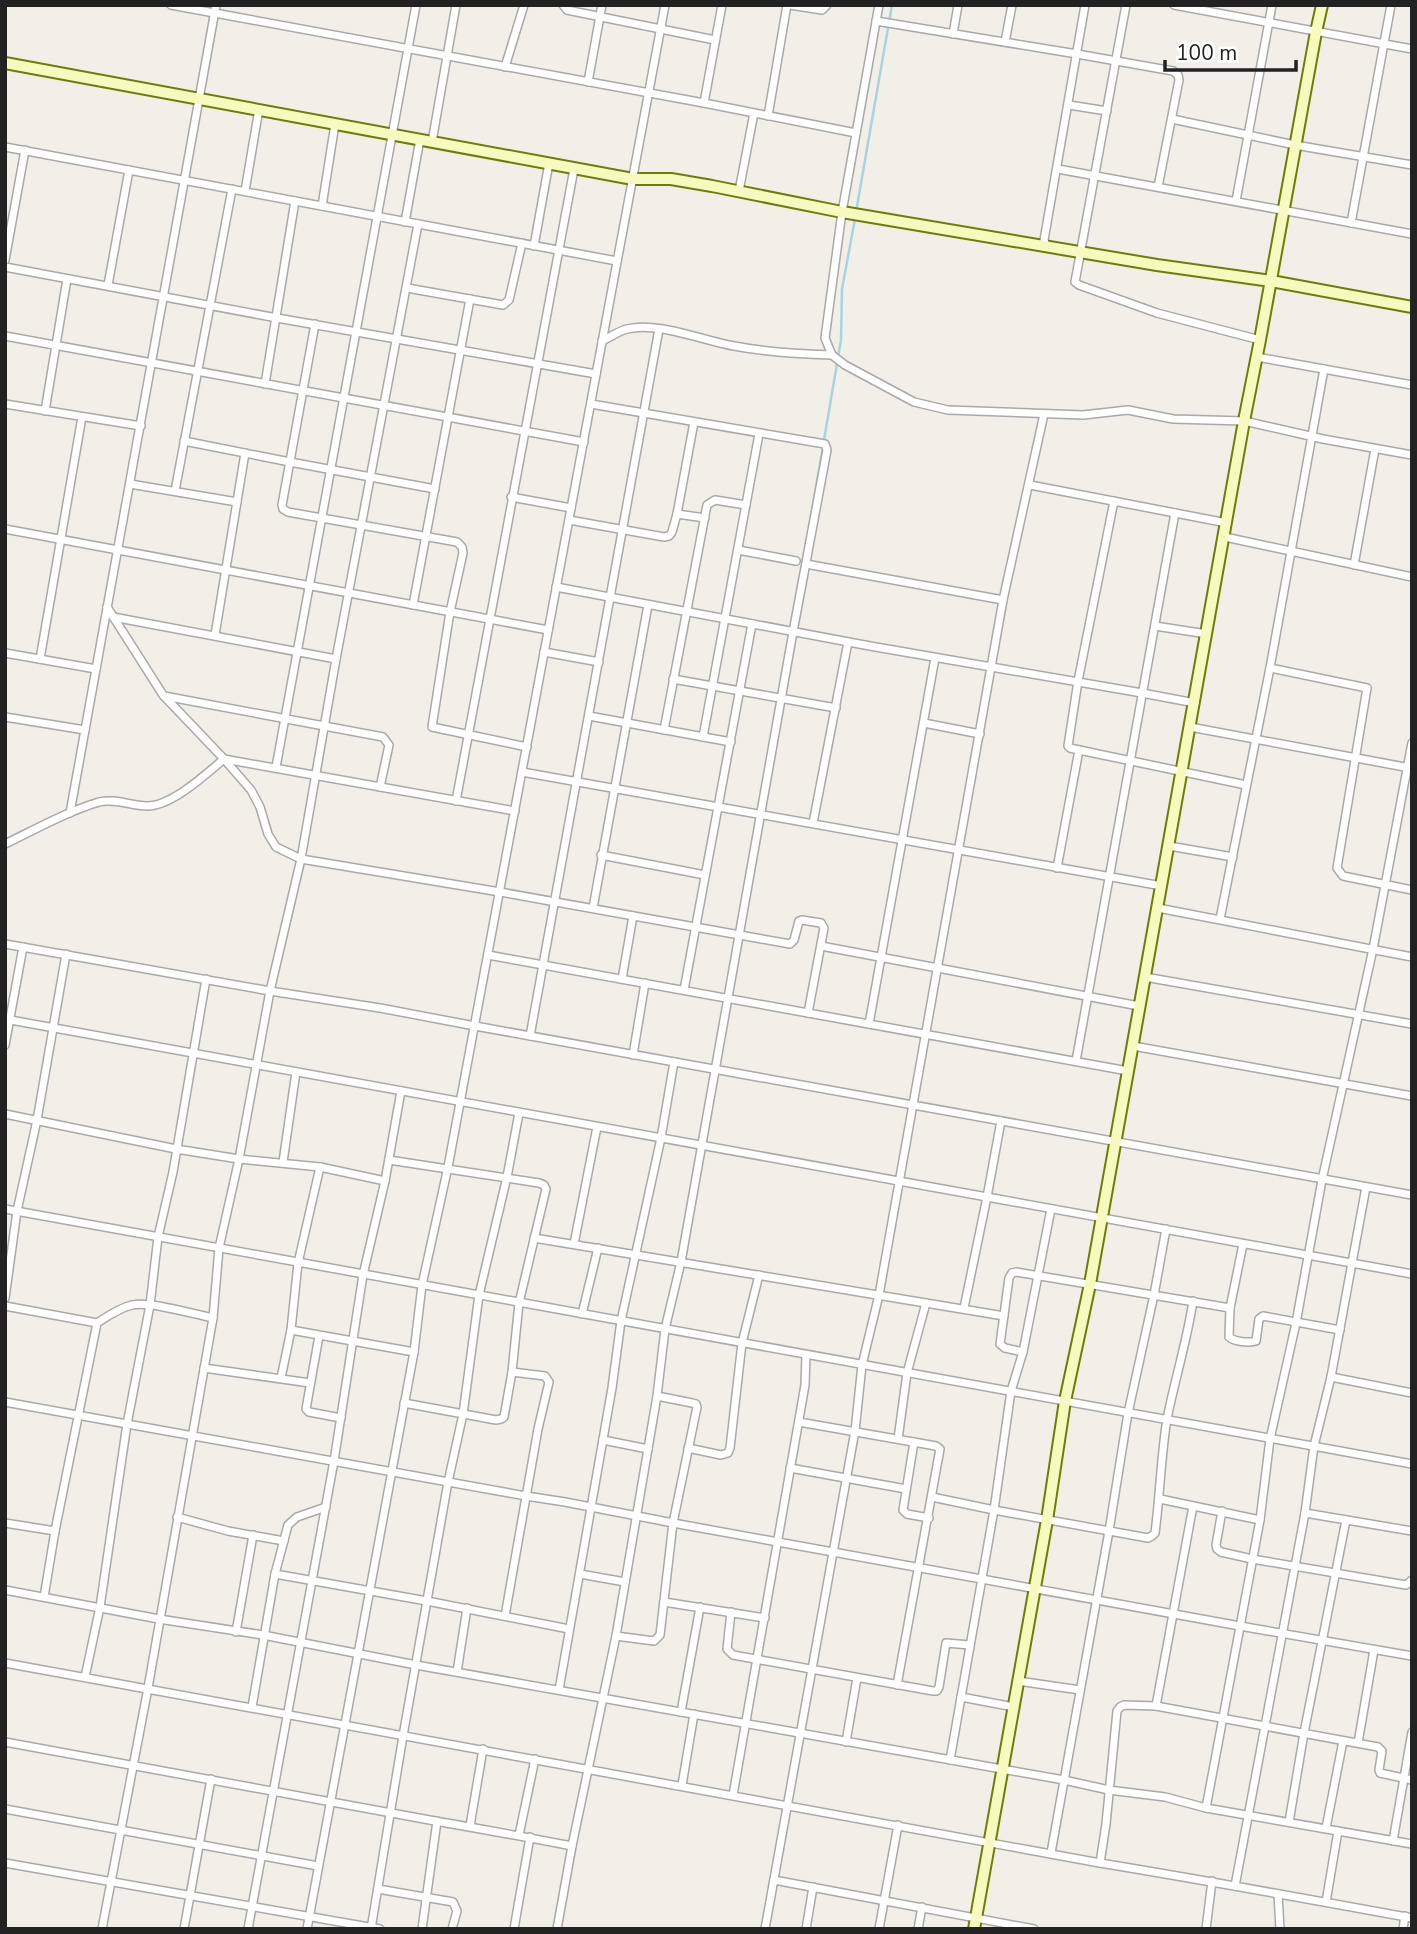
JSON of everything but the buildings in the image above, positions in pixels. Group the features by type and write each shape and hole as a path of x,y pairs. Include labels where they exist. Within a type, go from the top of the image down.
{"street":[{"path":"171,5 215,9 856,133"},
{"path":"276,767 416,5"},
{"path":"432,142 456,5"},
{"path":"505,66 524,5"},
{"path":"563,5 567,10 715,40"},
{"path":"588,82 602,5"},
{"path":"306,1929 414,1352 422,1285 461,1102 664,5"},
{"path":"704,103 722,5"},
{"path":"768,116 789,5 822,10 827,5"},
{"path":"879,5 842,212 825,338 832,355 845,365 914,402 948,410 1083,415 1128,410 1173,419 1244,421 1412,455"},
{"path":"953,34 957,5"},
{"path":"1005,42 1012,5"},
{"path":"1049,248 1044,240 1085,5"},
{"path":"1126,5 1074,282 1157,313 1260,340"},
{"path":"1174,5 1412,49"},
{"path":"1231,16 1233,5"},
{"path":"1236,201 1272,5"},
{"path":"974,1929 1047,1520 1065,1401 1090,1284 1244,421 1322,5"},
{"path":"1351,223 1391,5"},
{"path":"70,813 201,99 215,9"},
{"path":"876,21 1173,71 1179,80 1158,187"},
{"path":"5,63 574,169 633,179 671,179 1049,248 1271,281 1412,307"},
{"path":"1069,104 1107,111"},
{"path":"245,191 259,109"},
{"path":"738,191 754,113"},
{"path":"1172,120 1412,165"},
{"path":"322,206 335,124"},
{"path":"405,222 420,139"},
{"path":"5,147 617,261"},
{"path":"5,260 25,150"},
{"path":"534,246 549,163"},
{"path":"456,801 574,169"},
{"path":"1058,169 1412,234"},
{"path":"108,285 129,170"},
{"path":"175,491 232,189"},
{"path":"265,384 295,201"},
{"path":"102,1929 148,1688 213,1318 219,1248 239,1159 270,991 301,859 418,224"},
{"path":"407,288 503,305 509,300 522,243"},
{"path":"5,267 596,374"},
{"path":"45,411 68,279"},
{"path":"413,605 470,299"},
{"path":"315,324 283,509 457,542 463,553 450,612 432,724 435,728 527,747"},
{"path":"602,341 627,329 645,327 734,346 832,355"},
{"path":"530,1036 659,329"},
{"path":"5,336 583,442"},
{"path":"1257,357 1412,385"},
{"path":"1220,919 1270,668 1324,369"},
{"path":"5,404 141,426"},
{"path":"557,1929 625,1582 657,1396 665,1329 681,1262 827,447 825,444 591,404"},
{"path":"765,1929 855,1431 862,1365 879,1295 1003,600 1044,414"},
{"path":"40,659 82,417"},
{"path":"569,520 669,536 677,514 694,422"},
{"path":"703,737 759,433"},
{"path":"184,441 435,489"},
{"path":"1354,565 1375,449"},
{"path":"215,635 246,453"},
{"path":"130,484 237,502"},
{"path":"1030,485 1227,523"},
{"path":"512,497 571,508"},
{"path":"664,730 708,505 715,500 746,505"},
{"path":"1114,501 1067,742 1070,748 1246,785"},
{"path":"1076,1061 1175,513"},
{"path":"677,514 705,518"},
{"path":"5,529 548,630"},
{"path":"1225,537 1412,577"},
{"path":"738,550 796,561"},
{"path":"806,564 1003,600"},
{"path":"556,587 1195,703"},
{"path":"593,908 648,605"},
{"path":"107,607 163,695 251,790 260,807 268,834 276,847 301,859 790,944 794,940 798,923 802,920 821,923 821,946 808,1013"},
{"path":"113,617 336,659"},
{"path":"684,990 752,624"},
{"path":"1155,626 1207,634"},
{"path":"813,823 848,642"},
{"path":"544,652 599,662"},
{"path":"5,653 96,668"},
{"path":"869,1024 935,657"},
{"path":"1270,668 1367,688 1337,868 1343,876 1412,890"},
{"path":"673,679 836,708"},
{"path":"163,695 383,737 389,745 380,787"},
{"path":"589,716 731,742"},
{"path":"5,717 85,730"},
{"path":"924,723 980,734"},
{"path":"1191,727 1410,768"},
{"path":"1206,1808 1259,1520 1270,1440 1296,1323 1322,1180 1410,768 1412,743"},
{"path":"1057,868 1079,750"},
{"path":"5,844 70,813 104,801 155,805 175,796 224,759 515,811"},
{"path":"522,772 1162,887"},
{"path":"1169,846 1233,857"},
{"path":"601,855 705,875"},
{"path":"1158,908 1412,957"},
{"path":"622,979 633,916"},
{"path":"5,944 380,1008 1412,1195"},
{"path":"821,946 1139,1006"},
{"path":"5,1045 23,947"},
{"path":"5,1298 17,1212 37,1121 66,954"},
{"path":"488,955 1128,1071"},
{"path":"1145,977 1412,1024"},
{"path":"85,1677 100,1607 127,1424 150,1305 158,1237 206,979"},
{"path":"633,1055 645,983"},
{"path":"8,1019 1412,1274"},
{"path":"1133,1046 1412,1096"},
{"path":"559,1690 592,1508 621,1321 661,1138 674,1062"},
{"path":"283,1162 296,1072"},
{"path":"248,1929 313,1581 363,1275 385,1181 401,1091"},
{"path":"5,1863 374,1928 402,1736 463,1414 479,1295 519,1113"},
{"path":"5,1114 176,1149 239,1159 320,1167 385,1181"},
{"path":"964,1308 1001,1121"},
{"path":"574,1244 597,1127"},
{"path":"389,1160 539,1182 546,1189 519,1303 512,1372 504,1416 501,1419 404,1403"},
{"path":"281,1378 291,1330 298,1263 320,1167"},
{"path":"1236,1886 1296,1565 1314,1446 1331,1377 1366,1187"},
{"path":"5,1209 1412,1464"},
{"path":"950,1760 994,1510 1011,1391 1023,1352 1051,1209"},
{"path":"1051,1853 1110,1531 1128,1413 1166,1230"},
{"path":"534,1238 1004,1316"},
{"path":"1243,1244 1230,1308 1228,1333 1232,1340 1256,1341 1259,1319 1263,1316 1340,1330"},
{"path":"582,1314 598,1248"},
{"path":"1023,1352 1000,1344 1009,1278 1016,1272 1230,1308"},
{"path":"688,1448 721,1455 728,1453 742,1343 758,1275"},
{"path":"932,1497 1148,1538 1153,1536 1160,1499 1167,1420 1188,1334 1193,1301"},
{"path":"898,1439 907,1373 926,1303"},
{"path":"44,1597 97,1323 128,1306 150,1305 213,1318"},
{"path":"5,1306 97,1323"},
{"path":"291,1330 414,1352"},
{"path":"319,1336 307,1411 341,1418"},
{"path":"733,1795 799,1422 805,1385 806,1355"},
{"path":"204,1368 310,1383"},
{"path":"505,1616 538,1429 549,1382 545,1376 512,1372"},
{"path":"1331,1377 1412,1393"},
{"path":"615,1636 654,1640 660,1635 673,1523 697,1407 696,1404 657,1396"},
{"path":"5,1402 1412,1656"},
{"path":"799,1422 936,1446 940,1449 897,1685"},
{"path":"603,1440 648,1448"},
{"path":"914,1442 904,1513 929,1517"},
{"path":"790,1468 906,1489"},
{"path":"1160,1499 1259,1520"},
{"path":"1156,1706 1193,1506"},
{"path":"252,1707 275,1574 288,1525 291,1521 326,1507"},
{"path":"1222,1511 1216,1545 1221,1552 1406,1585 1412,1580"},
{"path":"1305,1513 1412,1531"},
{"path":"177,1517 284,1541"},
{"path":"1289,1822 1346,1520"},
{"path":"5,1522 55,1531"},
{"path":"236,1632 253,1535"},
{"path":"275,1574 569,1629"},
{"path":"580,1574 625,1582"},
{"path":"5,1590 1109,1790 1165,1797 1206,1808 1412,1844"},
{"path":"664,1602 765,1618"},
{"path":"681,1712 701,1607"},
{"path":"457,1672 467,1608"},
{"path":"731,1612 727,1649 733,1655 897,1685 937,1690 946,1643 970,1645"},
{"path":"1358,1743 1374,1650"},
{"path":"5,1663 1408,1917 1403,1929"},
{"path":"846,1742 858,1678"},
{"path":"1018,1681 1080,1690"},
{"path":"961,1698 1014,1707"},
{"path":"1100,1863 1117,1711 1124,1705 1156,1706 1381,1748 1380,1773 1408,1779"},
{"path":"682,1785 694,1714"},
{"path":"1392,1841 1408,1779 1412,1732"},
{"path":"1326,1828 1343,1741"},
{"path":"5,1742 572,1846"},
{"path":"470,1826 483,1749"},
{"path":"519,1835 535,1759"},
{"path":"184,1929 211,1779"},
{"path":"5,1809 318,1866"},
{"path":"422,1929 437,1821"},
{"path":"879,1929 898,1825"},
{"path":"1326,1902 1338,1830"},
{"path":"514,1929 530,1838"},
{"path":"774,1880 1034,1929"},
{"path":"1206,1929 1212,1881"},
{"path":"806,1929 813,1887"},
{"path":"378,1889 453,1902 457,1912 452,1929"},
{"path":"1278,1894 1280,1929"},
{"path":"918,1929 922,1907"}],"waterway":[{"path":"856,212 892,5"},
{"path":"824,440 841,340 842,289 855,219"},
{"path":"808,534 823,447"}]}
